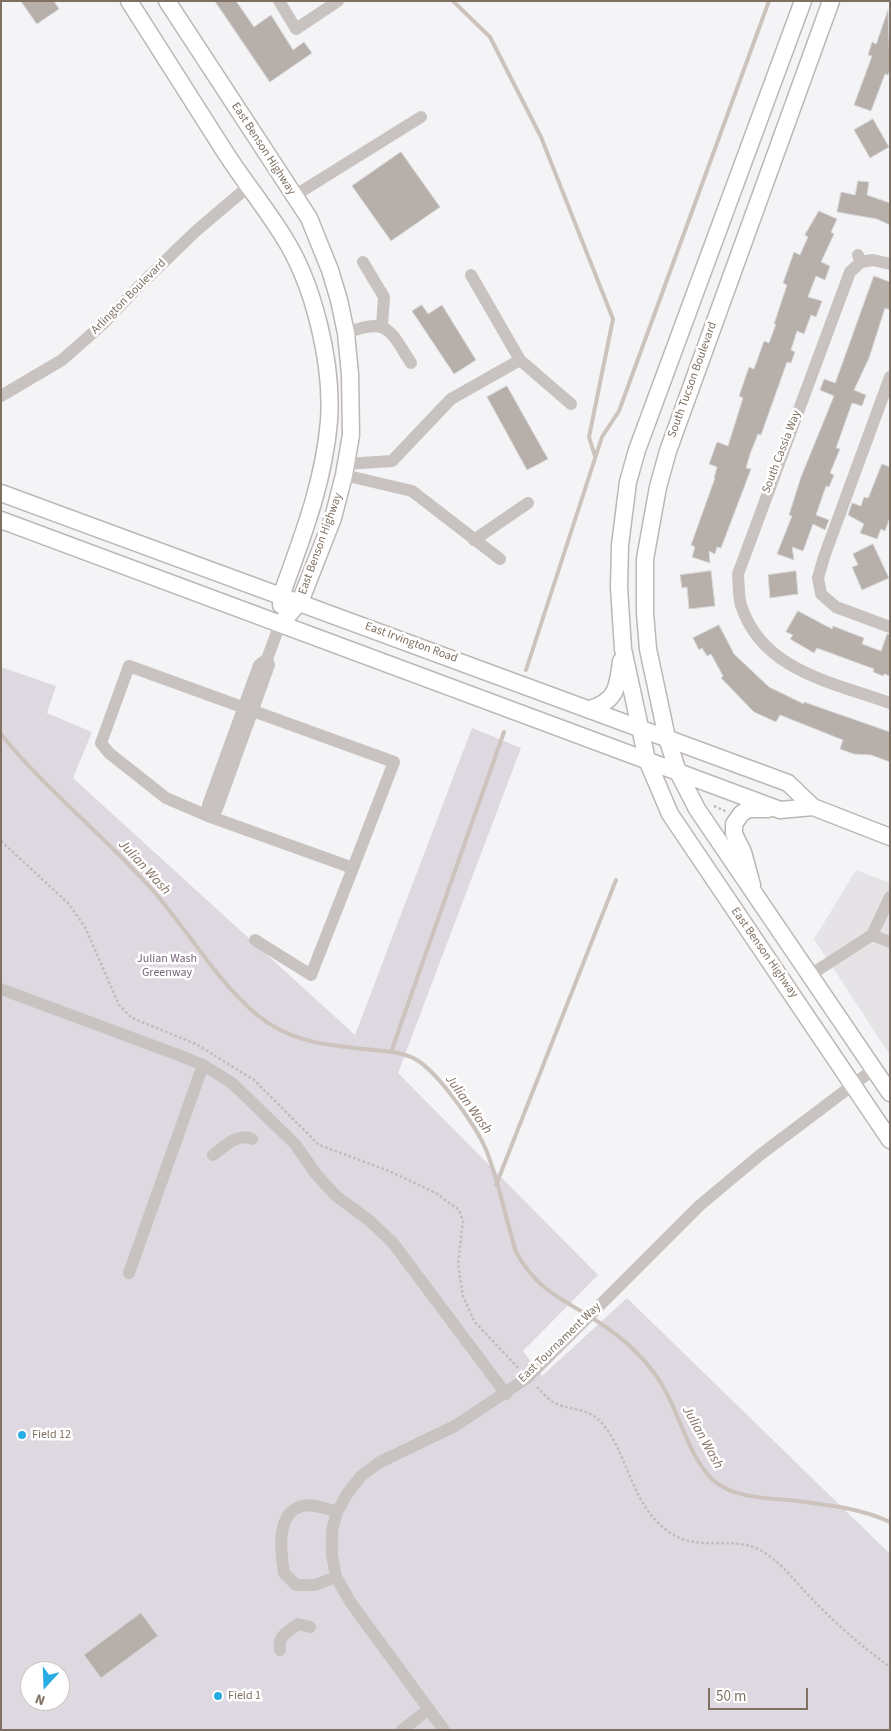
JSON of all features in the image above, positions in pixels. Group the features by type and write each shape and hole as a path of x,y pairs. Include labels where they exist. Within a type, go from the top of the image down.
{"main road":[{"name":"East Benson Highway","path":"129,1 284,237 299,267 318,324 329,396 329,420 322,476 281,596 280,624"},
{"name":"East Benson Highway","path":"167,1 308,218 322,249 340,300 346,333 351,402 351,435 345,470 333,518 300,602 280,624"},
{"path":"647,760 638,727 623,649 618,587 623,510 634,458 803,1"},
{"name":"South Tucson Boulevard","path":"678,772 668,738 648,649 645,613 645,559 658,487 668,451 830,1"},
{"name":"East Irvington Road","path":"1,493 511,679 788,783 813,807 890,837"},
{"name":"East Irvington Road","path":"1,520 780,810 813,807"},
{"path":"590,709 602,705 614,694 618,684 623,649"},
{"name":"East Benson Highway","path":"647,760 670,814 683,836 890,1140"},
{"name":"East Benson Highway","path":"678,772 697,809 890,1093"},
{"path":"756,897 743,852 734,834 734,824 741,814 748,809 780,810"}],"street":[{"path":"279,1 296,29 338,1"},
{"path":"294,196 421,117"},
{"name":"Arlington Boulevard","path":"1,396 62,360 104,323 196,231 249,186"},
{"name":"South Cassia Way","path":"890,264 859,259 850,272 738,574 740,603 752,631 768,651 790,667 890,703"},
{"path":"363,262 384,297 382,326"},
{"path":"471,275 520,360 571,404"},
{"path":"346,333 368,325 382,326 392,334 411,362"},
{"path":"345,470 392,461 450,399 520,360"},
{"path":"890,377 818,578 821,594 836,607 890,627"},
{"path":"345,470 412,491 500,559"},
{"path":"474,540 528,503"},
{"path":"208,816 217,809 248,710 269,665 267,659 280,624"},
{"path":"255,940 311,975 354,868 394,762 129,666 101,742 109,753 166,798 208,816 354,868"},
{"path":"810,974 872,935 889,900"},
{"path":"872,935 890,942"},
{"path":"1,989 203,1065 232,1083 270,1117 295,1144 316,1174 336,1196 370,1222 393,1243 506,1394"},
{"path":"129,1273 203,1065"},
{"name":"East Tournament Way","path":"444,1730 351,1603 336,1577 332,1555 332,1530 337,1512 361,1476 380,1462 455,1426 528,1378 699,1206 760,1155 874,1069"},
{"path":"213,1155 240,1137 246,1136 252,1139"},
{"path":"336,1577 315,1585 296,1585 284,1573 281,1552 283,1528 286,1518 293,1511 302,1506 313,1506 337,1512"},
{"path":"280,1650 278,1644 281,1636 298,1624 310,1627"},
{"path":"402,1730 429,1709"}],"path":[{"path":"712,806 726,811"},
{"path":"1,840 69,904 86,929 119,1005 132,1018 196,1044 246,1074 278,1103 304,1132 319,1145 389,1171 436,1193 459,1210 463,1221 458,1264 463,1296 474,1321 528,1378 556,1404 591,1414 599,1420 611,1437 641,1502 668,1532 684,1540 701,1545 744,1545 759,1550 779,1563 858,1644 890,1667"}],"shaded area":[{"path":"856,870 890,883 890,1055 814,939"}],"green space":[{"name":"Julian Wash Greenway","path":"1,667 56,686 47,713 92,732 73,778 355,1035 472,728 521,748 398,1073 598,1275 523,1351 542,1376 627,1298 890,1554 890,1730 1,1730"}],"building":[{"path":"21,1 54,1 59,9 37,24"},
{"path":"215,1 236,1 254,27 271,15 293,50 304,42 312,53 270,82"},
{"path":"888,10 890,69 888,75 885,74 871,111 854,105 872,56 868,55 872,42 876,44"},
{"path":"873,119 889,147 870,158 854,130"},
{"path":"401,152 440,207 391,241 352,186"},
{"path":"858,181 869,182 867,195 890,203 890,225 877,219 837,212 841,192 855,195"},
{"path":"819,211 837,219 831,232 834,234 821,262 830,266 825,280 816,276 808,297 822,301 816,317 811,315 804,334 797,331 791,350 795,352 791,363 787,362 761,435 758,434 750,454 746,468 751,469 721,548 717,547 715,554 709,551 710,563 692,557 695,547 691,545 715,478 717,467 709,464 717,442 728,446 743,398 739,396 749,367 754,369 764,341 769,343 787,285 783,283 794,252 800,255 808,237 805,235"},
{"path":"874,276 890,282 890,310 885,308 869,358 854,390 866,395 862,406 852,403 836,448 840,449 830,473 834,475 829,487 826,486 816,515 829,520 825,530 813,524 803,551 792,547 794,560 777,554 792,516 789,515 801,477 834,396 820,390 824,379 835,383"},
{"path":"422,305 428,314 442,305 476,360 454,374 412,311"},
{"path":"507,386 548,459 527,470 487,397"},
{"path":"882,464 890,467 890,517 885,531 881,529 877,539 860,533 864,524 848,515 852,503 861,506 864,497 868,498"},
{"path":"873,544 889,578 862,590 852,567 858,565 853,554"},
{"path":"711,571 715,606 689,609 687,587 682,588 680,575"},
{"path":"796,571 798,594 770,598 768,575"},
{"path":"798,611 832,629 833,626 864,638 862,644 881,651 887,634 890,635 890,676 884,674 883,676 873,672 874,669 817,648 814,653 790,639 793,635 786,632"},
{"path":"719,625 734,654 769,687 804,704 804,702 890,732 890,762 871,755 854,754 840,749 843,740 780,715 776,722 754,712 721,678 723,676 711,654 707,656 702,648 699,650 693,638"},
{"path":"141,1613 158,1636 101,1678 84,1655"}],"waterway":[{"path":"453,1 490,37 541,137 613,319 589,437 595,456"},
{"path":"526,670 602,437 619,411 769,1"},
{"path":"391,1052 504,732"},
{"name":"Julian Wash","path":"1,734 54,792 111,846 147,884 226,984 256,1014 286,1033 317,1043 388,1051 413,1058 426,1067 457,1102 482,1141 495,1176 516,1252 523,1263 546,1289 586,1314"},
{"path":"496,1185 616,880"},
{"name":"Julian Wash","path":"592,1318 625,1342 654,1373 668,1396 693,1452 713,1480 731,1491 742,1494 844,1508 868,1513 890,1522"}],"place":[{"name":"Field 12","path":"22,1435"},
{"name":"Field 1","path":"218,1696"}]}
